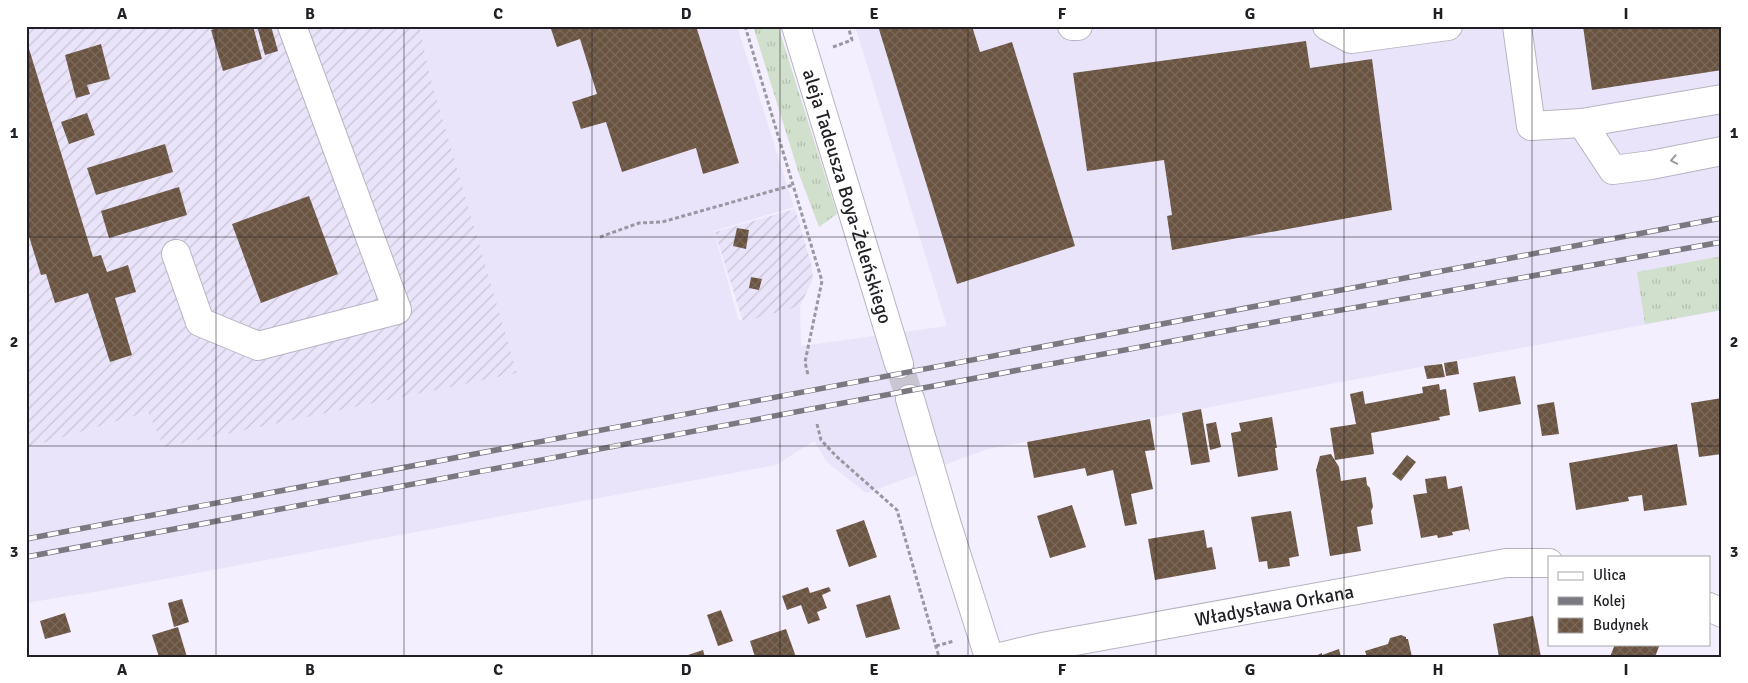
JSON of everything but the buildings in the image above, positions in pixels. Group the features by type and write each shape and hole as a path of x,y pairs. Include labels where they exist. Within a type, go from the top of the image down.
{"street":[{"path":"176,254 200,322 258,346 397,310 292,26"},
{"name":"aleja Tadeusza Boya-Żeleńskiego","path":"796,26 899,364"},
{"path":"1072,26 1078,26"},
{"path":"1327,26 1351,39 1448,26"},
{"path":"1517,26 1531,126 1582,123 1722,99"},
{"path":"1582,123 1613,170 1651,165 1722,151"},
{"path":"910,399 947,525 989,657"},
{"name":"Władysława Orkana","path":"1000,657 1042,647 1506,563 1548,563"},
{"path":"1710,607 1722,613"}],"path":[{"path":"745,26 822,281 804,362 808,375"},
{"path":"848,26 852,40"},
{"path":"600,236 639,223 662,222 793,185"},
{"path":"817,424 820,440 897,510 940,657"}],"shaded area":[{"path":"26,26 419,26 430,76 517,373 164,447 148,412 26,448"},
{"path":"419,26 737,26 794,207 714,231 738,319 743,322 800,306 801,346 947,326 855,26 1722,26 1722,310 988,449 866,493 827,462 814,441 776,465 100,591 26,603 26,448 149,412 164,447 517,373 430,76"},
{"path":"795,209 811,263 813,279 800,306 743,322 715,232"}],"green space":[{"path":"753,26 778,26 837,214 819,227 799,174"},
{"path":"1722,256 1722,310 1645,324 1637,272"}],"tunnel":[{"path":"899,364 910,399"}],"railway":[{"path":"26,539 1722,218"},
{"path":"26,557 1252,326 1722,242"}]}
